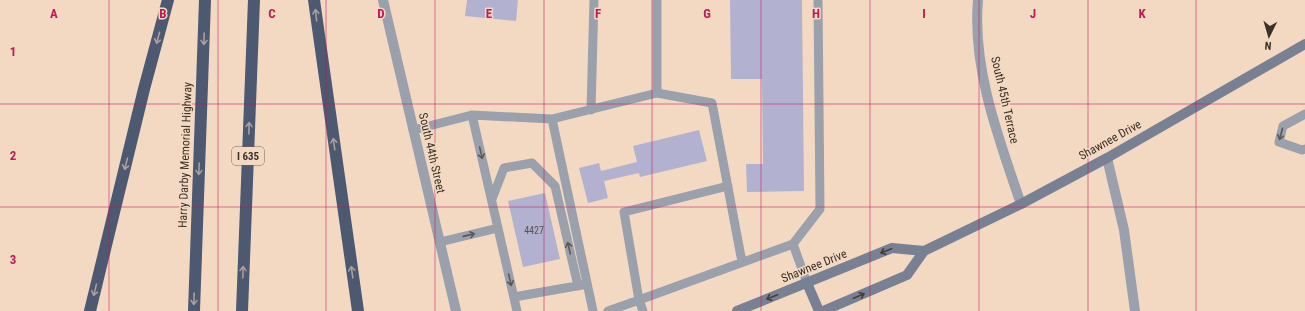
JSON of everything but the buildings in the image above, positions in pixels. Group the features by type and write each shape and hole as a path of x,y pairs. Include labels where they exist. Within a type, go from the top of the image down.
{"highway":[{"path":"90,311 144,89 168,0"},
{"name":"Harry Darby Memorial Highway","path":"194,311 204,0"},
{"name":"I 635","path":"242,311 254,0"},
{"path":"314,0 358,311"}],"main road":[{"name":"Shawnee Drive","path":"824,311 907,275 924,251 1021,204 1107,158 1305,44"},
{"name":"Shawnee Drive","path":"737,311 892,248 924,251"},
{"path":"807,283 819,311"}],"street":[{"name":"South 44th Street","path":"383,0 456,311"},
{"name":"South 45th Terrace","path":"978,0 976,23 985,83 1000,142 1021,204"},
{"path":"1107,158 1124,230 1134,311"}],"lane":[{"path":"591,110 594,0"},
{"path":"657,0 657,94"},
{"path":"608,311 793,244 820,209 818,0"},
{"path":"413,130 472,115 552,119 657,94 712,103 742,262"},
{"path":"1303,150 1279,142 1284,126 1305,114"},
{"path":"472,115 518,311"},
{"path":"552,119 582,285"},
{"path":"492,200 504,168 532,163 556,186 582,285 592,311"},
{"path":"643,311 639,300 624,212 728,186"},
{"path":"440,242 498,228"},
{"path":"793,244 807,283"},
{"path":"514,297 582,285"}]}
